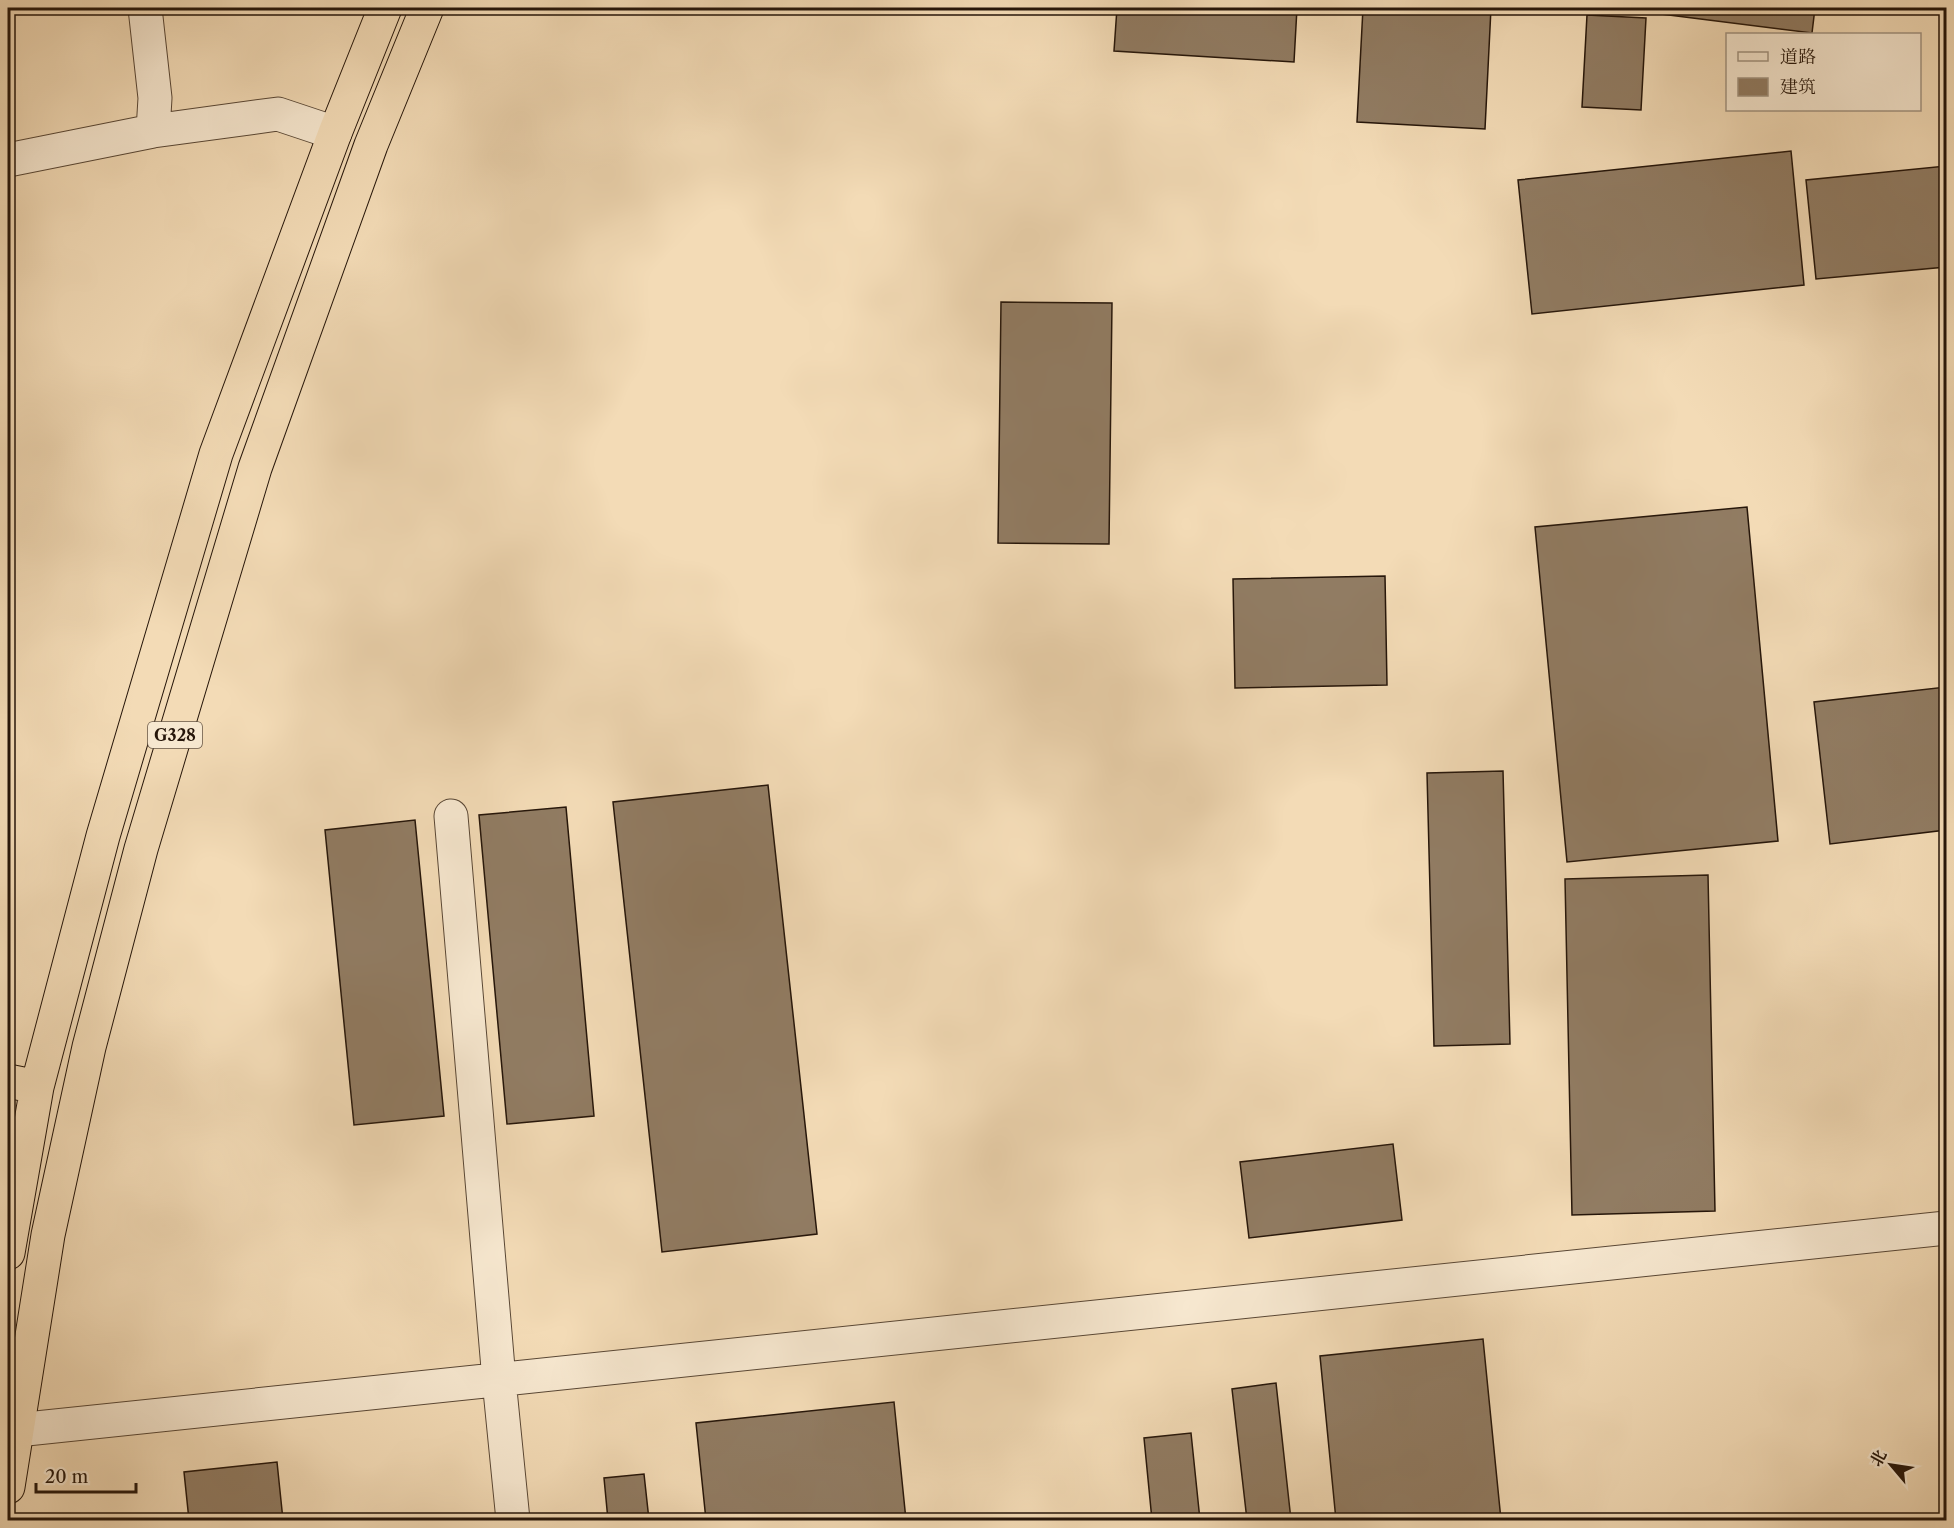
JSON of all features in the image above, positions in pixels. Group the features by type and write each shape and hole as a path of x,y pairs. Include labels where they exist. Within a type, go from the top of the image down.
{"highway":[{"name":"G328","path":"8,1253 22,1084 103,836 216,454 335,133 385,8"},
{"name":"G328","path":"8,1487 48,1235 89,1047 141,849 255,468 371,145 427,8"}],"street":[{"path":"145,8 155,98 153,131"},
{"path":"8,160 153,131 278,114 335,133"},
{"path":"451,816 513,1521"},
{"path":"17,1430 1947,1228"}],"building":[{"path":"1117,8 1297,8 1294,62 1114,51"},
{"path":"1363,8 1491,8 1485,129 1357,122"},
{"path":"1613,8 1815,8 1812,33"},
{"path":"1587,15 1646,18 1641,110 1582,107"},
{"path":"1791,151 1804,285 1532,314 1518,180"},
{"path":"1946,166 1946,267 1816,279 1806,180"},
{"path":"1001,302 1112,303 1109,544 998,543"},
{"path":"1747,507 1778,841 1567,862 1535,527"},
{"path":"1385,576 1387,685 1235,688 1233,579"},
{"path":"1946,687 1946,830 1830,844 1814,702"},
{"path":"1503,771 1510,1044 1434,1046 1427,773"},
{"path":"768,785 817,1234 662,1252 613,802"},
{"path":"566,807 594,1116 507,1124 479,815"},
{"path":"415,820 444,1116 354,1125 325,830"},
{"path":"1708,875 1715,1211 1572,1215 1565,879"},
{"path":"1393,1144 1402,1220 1249,1238 1240,1162"},
{"path":"1483,1339 1501,1520 1336,1520 1320,1356"},
{"path":"1276,1383 1291,1520 1247,1520 1232,1389"},
{"path":"894,1402 906,1520 706,1520 696,1423"},
{"path":"1191,1433 1200,1520 1152,1520 1144,1438"},
{"path":"277,1462 283,1520 189,1520 184,1472"},
{"path":"644,1474 649,1520 608,1520 604,1478"}]}
